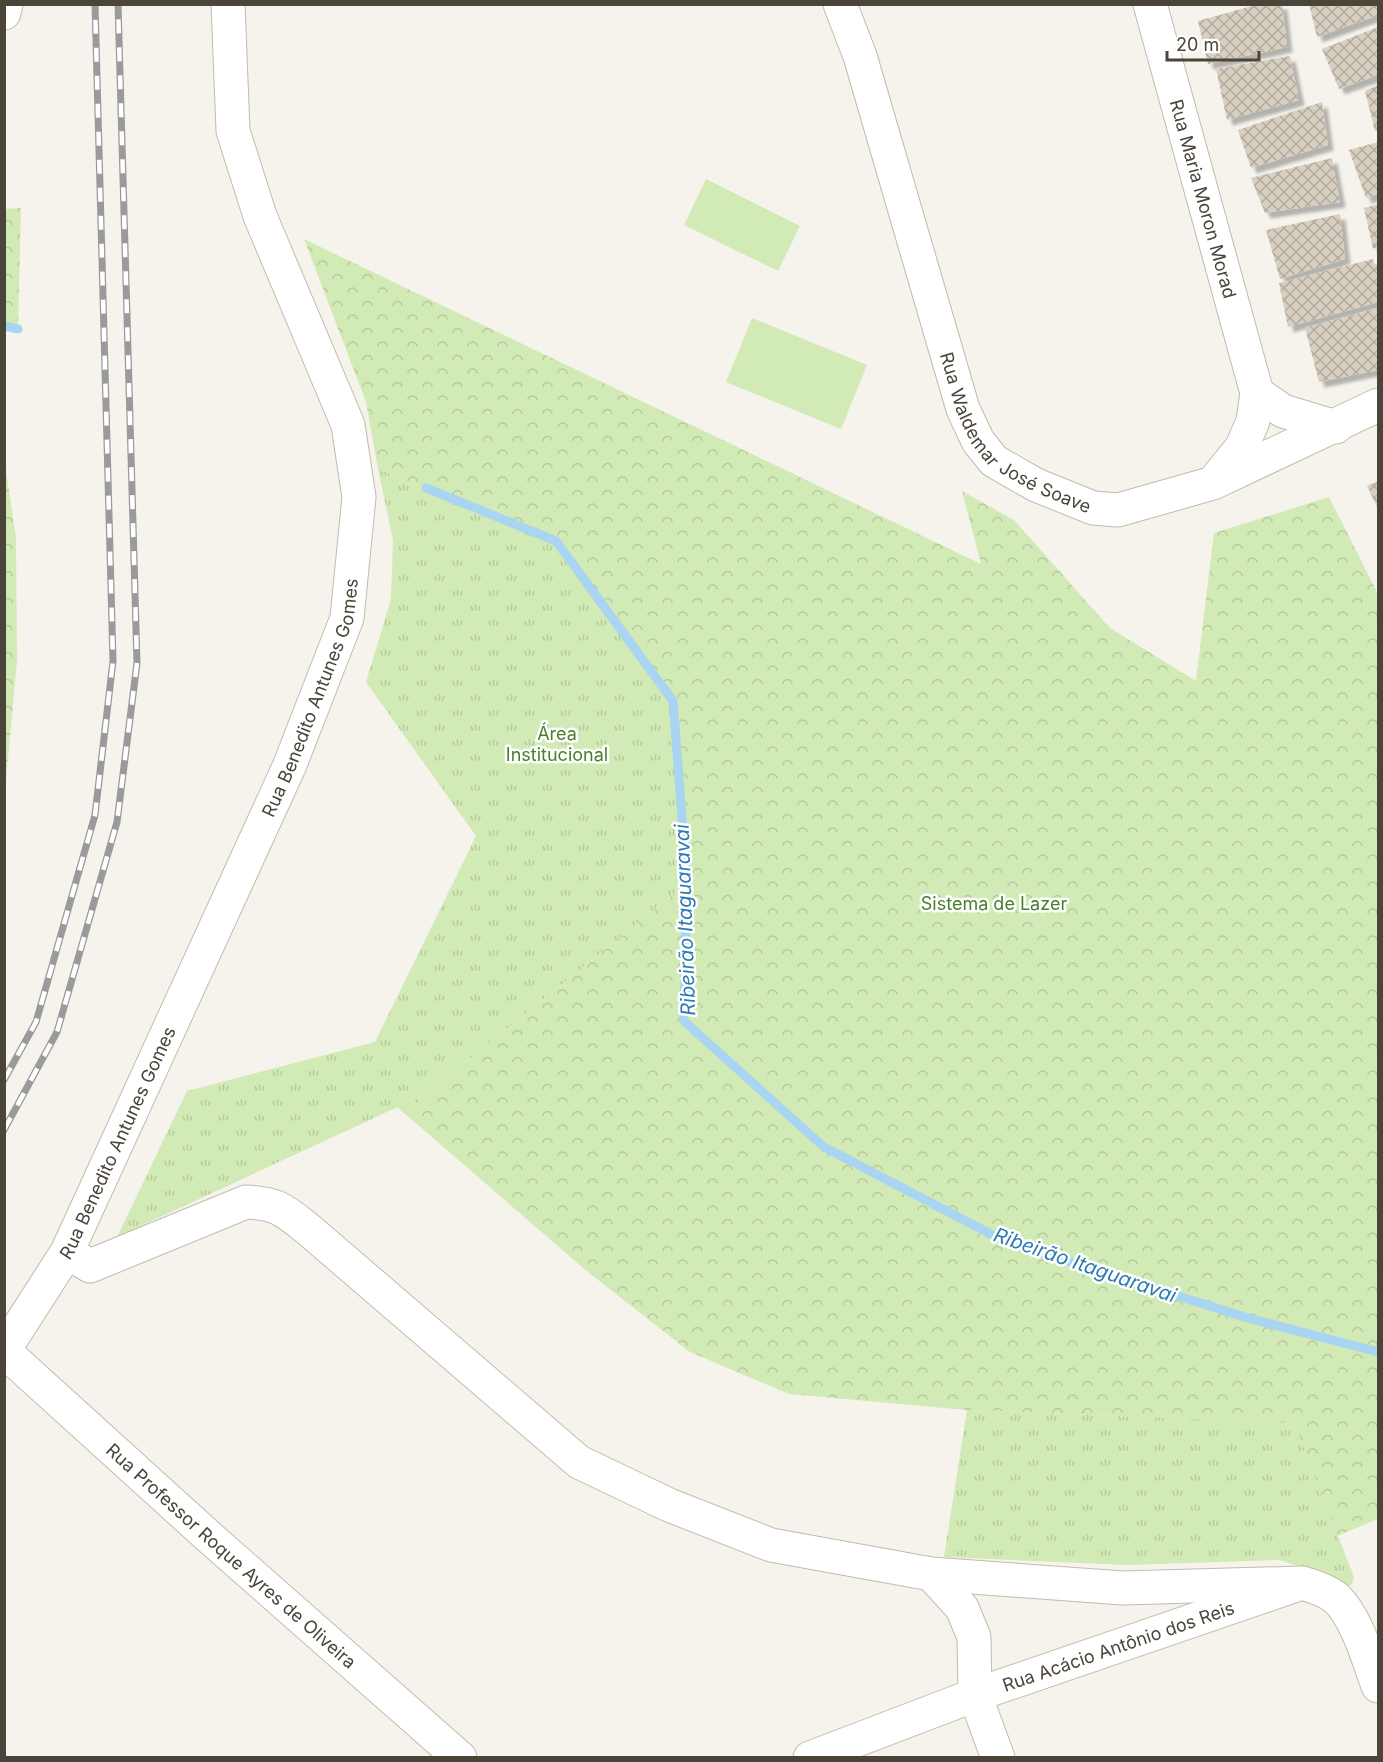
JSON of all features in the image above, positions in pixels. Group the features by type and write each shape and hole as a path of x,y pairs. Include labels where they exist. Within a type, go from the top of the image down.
{"street":[{"path":"4,13 6,4"},
{"name":"Rua Benedito Antunes Gomes","path":"4,1351 67,1252 289,767 347,618 359,497 348,425 260,216 233,131 228,4"},
{"name":"Rua Waldemar José Soave","path":"840,4 860,57 963,409 978,441 994,461 1036,485 1093,508 1118,510 1213,483 1336,427 1378,405"},
{"name":"Rua Waldemar José Soave","path":"860,57 865,10 868,4"},
{"name":"Rua Maria Moron Morad","path":"1150,4 1257,393 1254,421 1242,447 1213,483"},
{"path":"1257,393 1283,411 1336,427"},
{"path":"67,1252 90,1266 246,1202 266,1203 284,1211 309,1230 579,1462 669,1505 771,1545 931,1574 1123,1588 1302,1583 1322,1589 1336,1598 1353,1623 1378,1686"},
{"name":"Rua Professor Roque Ayres de Oliveira","path":"4,1351 207,1536 460,1758"},
{"path":"931,1574 962,1608 974,1637 975,1695 998,1758"},
{"name":"Rua Acácio Antônio dos Reis","path":"810,1758 975,1695 1302,1583"}],"green space":[{"path":"706,179 800,226 778,271 684,225"},
{"path":"21,208 18,329 5,326 4,209"},
{"name":"Sistema de Lazer","path":"304,239 981,564 962,491 1014,520 1110,628 1196,681 1214,533 1329,497 1378,594 1378,1519 1337,1536 1294,1423 967,1410 789,1394 690,1352 588,1272 397,1107 426,1094 687,883 556,541 378,469 366,402"},
{"path":"752,318 867,365 841,429 726,382"},
{"path":"5,464 16,538 17,661 5,791"},
{"name":"Área Institucional","path":"378,469 556,541 673,701 687,883 426,1094 117,1237 187,1091 375,1042 476,836 366,682 391,599 393,540"},
{"path":"967,1410 1294,1423 1354,1577 1352,1584 1345,1589 1326,1576 1280,1560 1127,1565 944,1557"}],"building":[{"path":"1259,4 1282,4 1287,47 1208,64 1198,21"},
{"path":"1309,4 1378,4 1378,15 1317,37"},
{"path":"1378,27 1378,75 1339,89 1322,49"},
{"path":"1290,56 1299,100 1227,120 1216,69"},
{"path":"1378,85 1378,130 1375,131 1365,91"},
{"path":"1322,102 1328,145 1251,168 1238,130"},
{"path":"1378,142 1378,194 1366,198 1349,150"},
{"path":"1332,158 1340,202 1265,213 1251,178"},
{"path":"1378,204 1378,247 1373,249 1364,208"},
{"path":"1340,214 1345,259 1280,279 1266,230"},
{"path":"1373,259 1378,277 1378,302 1288,327 1279,283"},
{"path":"1378,308 1378,370 1319,382 1305,328"},
{"path":"1378,481 1378,509 1367,486"}],"waterway":[{"name":"Ribeirão Itaguaravai","path":"4,326 18,329"},
{"name":"Ribeirão Itaguaravai","path":"426,488 556,541 673,701 687,883 684,1021 824,1147 1006,1242 1248,1318 1378,1352"}],"railway":[{"path":"4,1080 36,1022 95,815 113,661 95,4"},
{"path":"4,1130 57,1032 117,822 137,663 118,4"}]}
